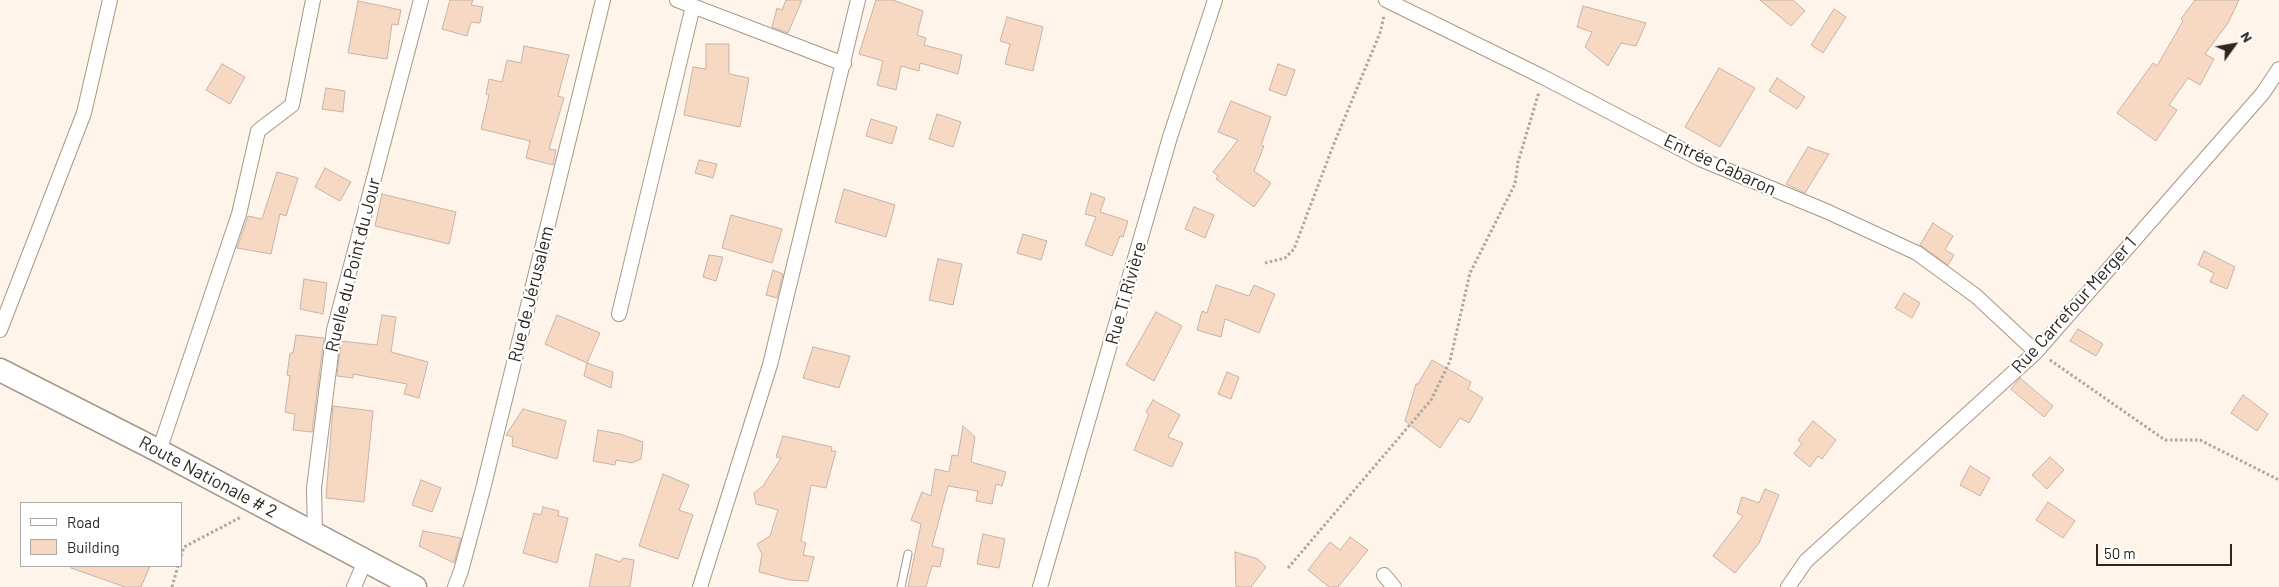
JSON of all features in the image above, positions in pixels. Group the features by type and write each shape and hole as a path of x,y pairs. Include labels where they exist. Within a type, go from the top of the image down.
{"main road":[{"name":"Route Nationale # 2","path":"0,370 159,451 415,587"}],"street":[{"path":"0,330 84,113 110,0"},
{"path":"159,451 239,214 258,131 292,105 313,0"},
{"name":"Ruelle du Point du Jour","path":"314,535 314,488 334,330 421,0"},
{"name":"Rue de Jérusalem","path":"455,587 461,571 482,489 603,0"},
{"path":"677,0 844,64"},
{"path":"700,587 770,365 858,0"},
{"name":"Rue Ti Rivière","path":"1040,587 1170,137 1215,0"},
{"name":"Entrée Cabaron","path":"1388,1 1543,77 1700,159 1826,211 1917,253 1976,296 2036,352"},
{"path":"618,314 693,6"},
{"name":"Rue Carrefour Merger 1","path":"1788,587 1806,561 2036,352 2263,94 2279,69"},
{"path":"354,587 365,561"},
{"path":"1384,575 1394,587"}],"lane":[{"path":"901,587 908,554"}],"path":[{"path":"1265,262 1286,258 1294,249 1388,1"},
{"path":"1288,568 1431,400 1450,362 1470,272 1515,184 1518,162 1543,77"},
{"path":"2036,352 2052,361 2165,440 2200,440 2279,480"},
{"path":"182,553 184,547 238,520 255,502"},
{"path":"172,587 178,567"}],"building":[{"path":"450,0 473,0 471,5 483,7 480,23 471,22 467,36 442,29"},
{"path":"786,0 802,0 788,33 772,27 777,8 782,10"},
{"path":"876,0 893,0 923,11 917,35 926,38 924,45 962,55 958,74 920,63 919,71 901,66 896,90 877,85 883,61 859,54"},
{"path":"1760,0 1793,0 1805,11 1791,26"},
{"path":"2195,0 2239,0 2228,23 2205,54 2214,59 2200,85 2188,78 2169,105 2177,110 2156,141 2117,113 2153,63 2157,66 2183,21 2181,19"},
{"path":"358,1 401,10 398,25 392,24 387,59 348,53"},
{"path":"1583,6 1646,23 1636,46 1621,43 1608,66 1585,47 1592,32 1577,27"},
{"path":"1834,9 1846,17 1823,53 1811,45"},
{"path":"1007,17 1043,27 1033,71 1005,64 1010,44 1000,41"},
{"path":"706,44 729,44 729,74 749,78 740,127 684,115 693,67 706,69"},
{"path":"524,46 569,55 558,96 564,98 549,149 556,150 553,165 526,158 530,141 481,129 489,95 486,94 489,79 502,82 507,60 521,63"},
{"path":"222,64 245,77 230,104 206,90"},
{"path":"1278,64 1295,70 1286,96 1269,90"},
{"path":"1719,68 1755,88 1720,147 1685,127"},
{"path":"1777,78 1805,97 1797,109 1769,91"},
{"path":"326,88 345,91 343,112 322,109"},
{"path":"1231,101 1271,117 1261,145 1264,146 1254,171 1271,183 1254,207 1216,179 1218,176 1213,172 1238,140 1218,132"},
{"path":"937,114 961,122 953,147 929,139"},
{"path":"871,119 897,127 892,144 866,136"},
{"path":"1808,147 1829,154 1805,193 1786,184"},
{"path":"699,160 717,164 713,178 695,173"},
{"path":"325,168 351,182 340,201 315,187"},
{"path":"277,172 298,178 286,216 280,214 271,254 237,248 248,216 262,219"},
{"path":"844,189 895,205 886,237 835,222"},
{"path":"1091,193 1105,198 1100,212 1128,221 1123,237 1120,236 1112,256 1085,245 1096,217 1085,214"},
{"path":"382,194 456,212 449,244 375,226"},
{"path":"1194,207 1214,215 1205,238 1185,229"},
{"path":"731,215 782,229 772,263 722,248"},
{"path":"1933,223 1953,236 1945,250 1954,255 1948,265 1920,245"},
{"path":"1023,234 1047,241 1041,260 1017,253"},
{"path":"2204,251 2235,267 2227,289 2210,282 2214,273 2198,265"},
{"path":"709,255 723,257 716,281 703,277"},
{"path":"938,259 962,264 953,305 929,300"},
{"path":"773,270 783,274 777,298 766,295"},
{"path":"304,279 327,283 323,314 300,309"},
{"path":"1216,285 1249,296 1254,285 1275,294 1259,333 1225,319 1221,337 1197,330 1202,311 1207,313"},
{"path":"1904,293 1920,303 1912,318 1895,308"},
{"path":"1156,312 1182,326 1154,381 1126,365"},
{"path":"382,315 396,317 391,352 428,362 419,398 404,394 407,384 353,374 353,378 337,376 341,341 377,345"},
{"path":"557,315 600,333 587,363 545,344"},
{"path":"2078,329 2103,344 2096,356 2070,341"},
{"path":"296,335 324,338 312,432 293,430 295,414 285,412 290,376 287,375 290,353 293,353"},
{"path":"813,347 850,356 839,388 803,378"},
{"path":"1432,360 1471,382 1468,389 1483,398 1469,423 1460,418 1440,448 1405,421 1416,384 1418,384"},
{"path":"587,363 613,372 611,388 584,376"},
{"path":"1227,372 1239,377 1231,399 1218,394"},
{"path":"2020,378 2053,406 2044,417 2011,389"},
{"path":"2243,395 2268,414 2257,431 2231,413"},
{"path":"1153,400 1180,415 1168,437 1183,443 1172,467 1134,450 1149,414 1146,412"},
{"path":"333,406 373,411 364,502 326,498"},
{"path":"523,409 566,421 557,459 512,446 513,437 506,435"},
{"path":"1813,421 1836,440 1822,459 1818,456 1810,467 1794,454 1802,443 1798,440"},
{"path":"963,426 975,437 971,462 1006,472 1002,486 996,484 992,504 976,501 978,491 948,486 932,546 944,549 940,567 932,566 926,587 908,587 921,524 911,520 922,492 931,496 935,469 949,472 952,455 958,456"},
{"path":"598,430 620,434 643,442 641,459 632,463 616,460 615,465 593,461"},
{"path":"783,436 832,447 831,451 836,451 826,488 811,485 801,541 806,543 803,555 814,557 808,581 790,580 759,572 762,554 757,544 770,536 778,510 756,504 754,493 763,486 781,458 776,457"},
{"path":"2050,457 2064,470 2047,489 2032,475"},
{"path":"1970,466 1990,478 1980,496 1960,485"},
{"path":"663,474 689,485 679,510 693,515 678,559 639,546"},
{"path":"421,480 441,488 432,512 412,505"},
{"path":"1765,489 1779,495 1759,543 1735,573 1713,556 1743,516 1737,513 1742,497 1759,503"},
{"path":"2048,502 2075,521 2063,538 2036,520"},
{"path":"543,507 559,511 558,516 568,518 557,563 523,553 534,513 541,515"},
{"path":"423,531 461,538 454,563 419,546"},
{"path":"983,534 1005,539 999,568 977,564"},
{"path":"1350,537 1368,550 1338,587 1329,587 1308,570 1330,542 1340,550"},
{"path":"1235,552 1258,559 1266,567 1251,587 1236,587"},
{"path":"596,554 620,562 623,558 634,560 630,587 589,587"},
{"path":"150,567 141,587 125,587 71,568"}]}
